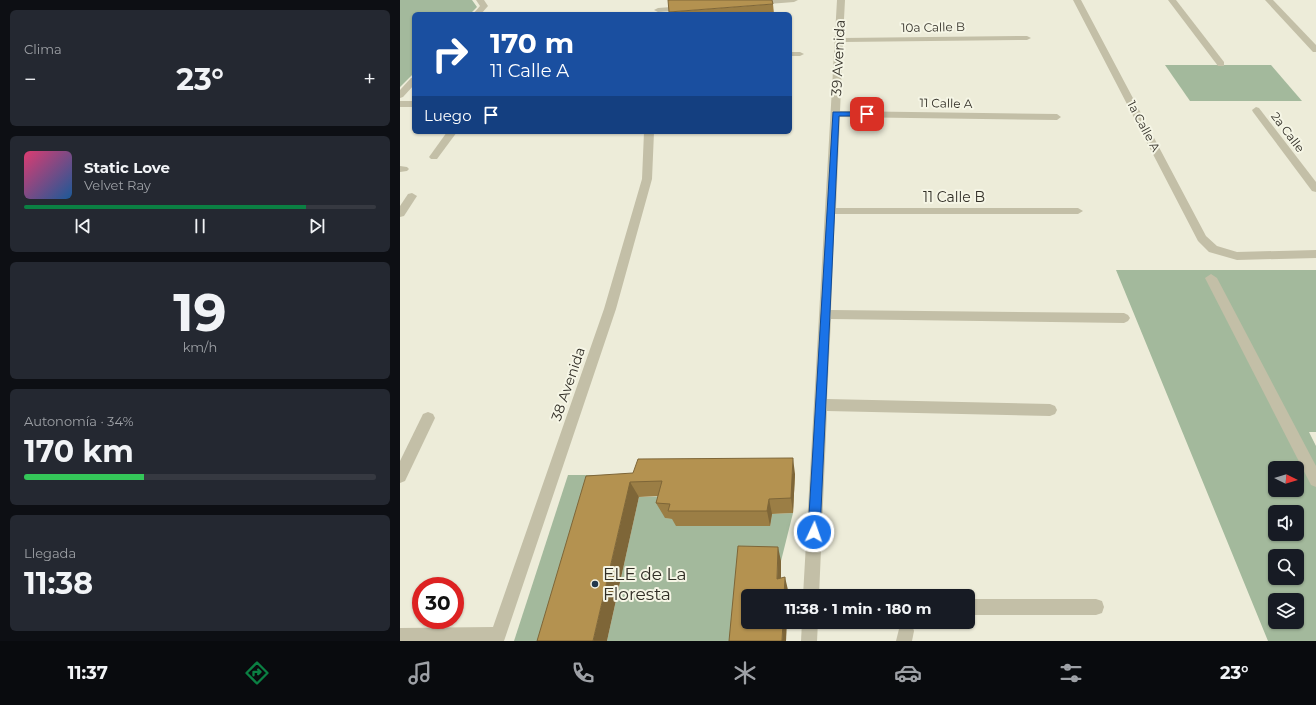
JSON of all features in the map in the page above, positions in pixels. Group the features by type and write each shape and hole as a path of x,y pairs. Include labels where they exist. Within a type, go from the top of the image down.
{"street":[{"path":"659,0 658,12 696,7"},
{"path":"749,3 794,0"},
{"name":"39 Avenida","path":"811,589 841,0"},
{"name":"1a Calle A","path":"1078,0 1202,238 1213,249 1237,256 1316,254"},
{"path":"1172,0 1221,64"},
{"path":"1269,0 1316,50"},
{"name":"10a Calle B","path":"839,40 1028,38"},
{"path":"792,54 800,54"},
{"path":"400,94 412,82"},
{"path":"400,104 412,104"},
{"name":"2a Calle","path":"1256,110 1316,189"},
{"name":"11 Calle A","path":"835,114 1057,117"},
{"path":"434,157 451,134"},
{"name":"38 Avenida","path":"497,638 610,309 647,179 649,134"},
{"path":"400,195 412,196 400,214"},
{"name":"11 Calle B","path":"830,211 1078,211"},
{"path":"1211,278 1316,480"},
{"path":"826,314 1124,318"},
{"path":"821,405 1050,410"},
{"path":"400,476 428,418"},
{"path":"975,607 1096,607"},
{"path":"809,641 810,629"},
{"path":"400,636 497,638"}],"green space":[{"path":"400,0 472,0 477,7 472,12 412,12 412,75 400,87"},
{"path":"1165,65 1271,65 1302,101 1190,101"},
{"path":"1116,270 1316,270 1316,432 1309,432 1316,446 1316,641 1268,641"},
{"path":"568,475 646,475 555,641 514,641"},
{"name":"ELE de La Floresta","path":"670,496 665,518 678,519 676,526 770,526 772,514 793,513 781,561 743,559 736,641 607,641 639,497"}],"building":[{"path":"668,0 772,0 773,4 669,12"},
{"name":"ELE de La Floresta","path":"793,458 791,498 769,499 767,511 668,511 670,504 656,503 662,481 630,482 593,641 537,641 586,476 633,473 638,459"},
{"path":"738,546 778,547 777,579 785,577 784,589 741,589 741,629 783,629 782,641 729,641"}],"place":[{"name":"ELE de La Floresta","path":"595,584"}],"route":[{"path":"814,532 835,114 867,114"}]}
